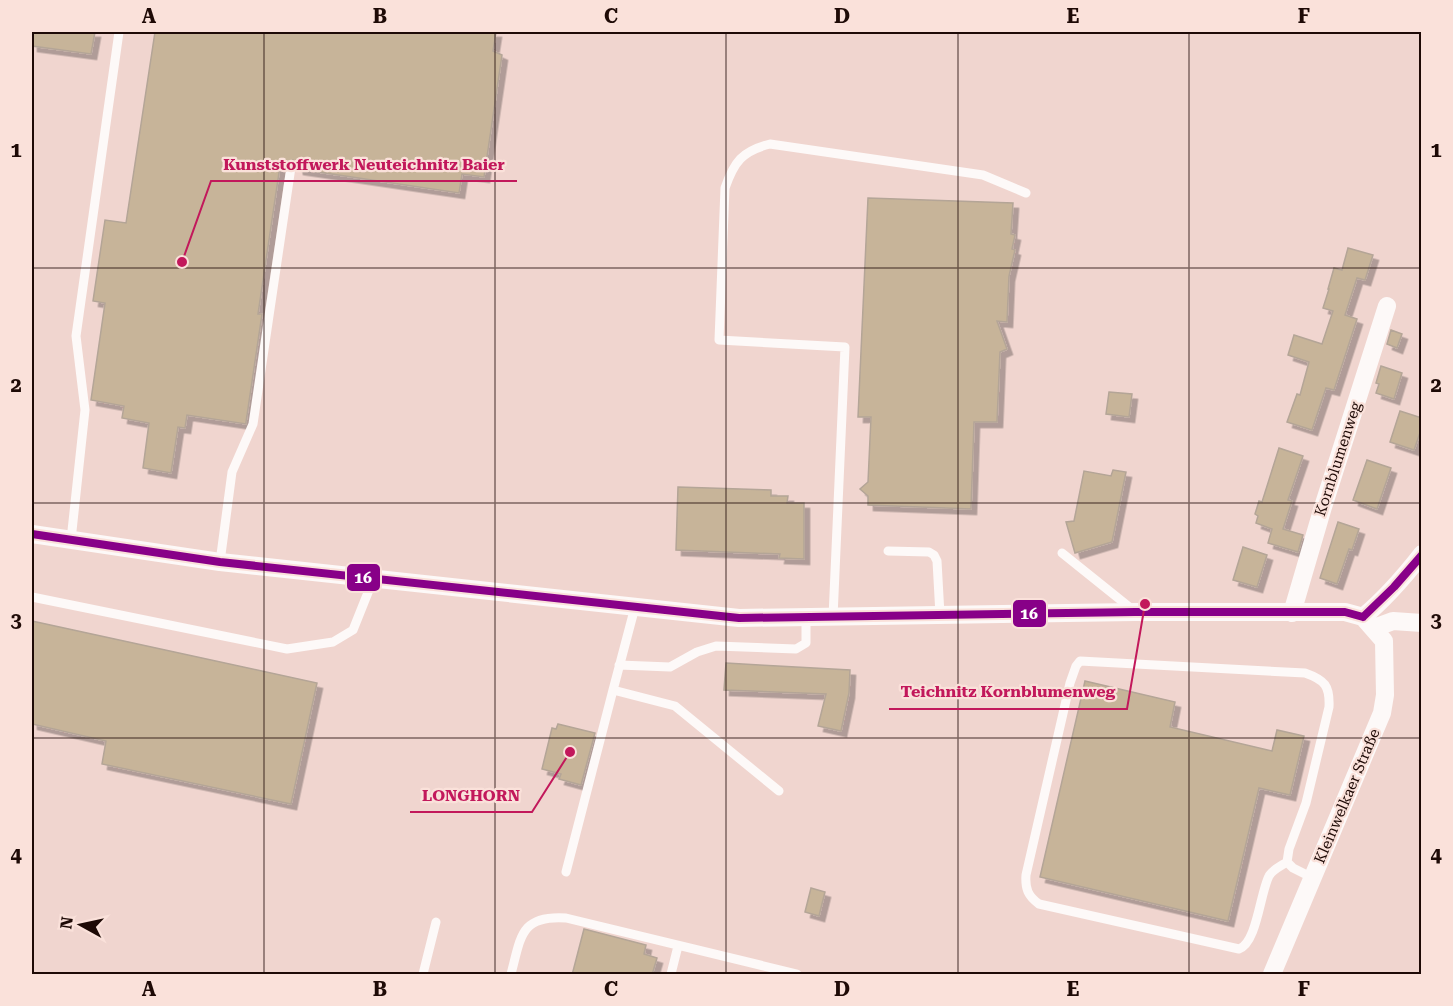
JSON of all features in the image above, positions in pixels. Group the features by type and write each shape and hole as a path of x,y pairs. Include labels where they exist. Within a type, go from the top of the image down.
{"street":[{"name":"Kornblumenweg","path":"1292,613 1387,306"},
{"path":"32,534 220,562 739,618 1135,612 1345,612 1369,622 1422,623"},
{"path":"1369,622 1422,554"},
{"name":"Kleinwelkaer Straße","path":"1272,975 1382,713 1386,663 1384,641 1369,622"}],"lane":[{"path":"71,540 85,410 76,336 119,32"},
{"path":"832,617 846,347 719,340 725,188 731,169 753,148 770,144 983,175 1026,193"},
{"path":"220,562 232,472 253,424 291,168"},
{"path":"888,551 929,552 934,555 937,561 940,615"},
{"path":"1062,553 1135,612"},
{"path":"32,597 287,648 333,642 353,630 374,580"},
{"path":"566,872 635,607"},
{"path":"619,665 670,667 697,652 716,646 796,649 806,643 806,617"},
{"path":"1080,661 1305,673 1320,679 1329,692 1329,707 1306,803 1289,849 1287,862 1269,876 1251,937 1244,947 1239,949 1039,904 1031,899 1026,891 1026,875 1070,683 1080,661"},
{"path":"613,690 675,706 779,791"},
{"path":"1287,862 1293,868 1313,878"},
{"path":"511,975 524,930 531,923 543,918 566,918 797,975"},
{"path":"423,975 436,922"},
{"path":"671,975 678,946"}],"building":[{"path":"32,32 95,32 91,54 32,46"},
{"path":"155,32 496,32 493,51 502,55 484,177 462,174 459,193 298,169 293,160 286,162 284,167 280,166 258,314 262,314 246,424 187,415 185,428 178,427 171,473 143,468 149,423 122,418 124,406 91,400 105,303 93,301 105,220 126,223"},
{"path":"868,198 1013,203 1011,234 1015,235 1012,249 1015,250 1009,276 1007,322 997,321 1007,349 1000,352 997,422 974,422 971,509 868,505 868,496 860,489 868,482 871,417 858,417"},
{"path":"1348,248 1373,255 1365,280 1357,278 1345,315 1357,319 1334,390 1326,388 1312,430 1287,422 1297,394 1300,395 1309,362 1288,355 1294,335 1322,344 1333,311 1323,308 1328,289 1334,268 1342,270"},
{"path":"1391,330 1402,334 1397,348 1387,344"},
{"path":"1381,366 1402,373 1394,399 1376,393 1379,384 1376,383"},
{"path":"1109,392 1132,394 1129,417 1106,414"},
{"path":"1400,411 1422,418 1422,427 1414,450 1390,442"},
{"path":"1279,448 1303,456 1288,500 1292,501 1283,529 1303,535 1298,552 1268,543 1272,529 1256,523 1258,516 1255,514 1259,501 1262,502"},
{"path":"1367,460 1391,468 1377,509 1353,500"},
{"path":"1113,470 1126,472 1112,542 1075,553 1066,522 1074,521 1084,471 1111,476"},
{"path":"678,487 771,490 771,496 788,496 787,503 804,503 804,559 779,558 780,554 676,550"},
{"path":"1338,522 1359,529 1352,550 1349,549 1337,584 1320,578"},
{"path":"1243,547 1267,555 1257,587 1233,580"},
{"path":"32,621 317,683 291,804 102,764 106,741 32,724"},
{"path":"726,663 850,670 849,693 841,731 818,726 826,694 724,690"},
{"path":"1085,681 1175,702 1170,727 1272,751 1277,730 1304,736 1290,795 1259,788 1228,921 1040,877"},
{"path":"558,724 595,733 581,785 559,779 561,774 542,769 552,728 556,729"},
{"path":"811,888 825,892 819,916 805,912"},
{"path":"584,929 646,945 644,954 657,958 652,975 572,975"}],"transit line":[{"name":"16","path":"32,534 220,562 739,618 1135,612 1345,612 1363,617"},
{"name":"16","path":"1363,617 1422,555"}],"place":[{"name":"Kunststoffwerk Neuteichnitz Baier","path":"182,262"},
{"name":"Teichnitz Kornblumenweg","path":"1145,604"},
{"name":"LONGHORN","path":"570,752"}]}
